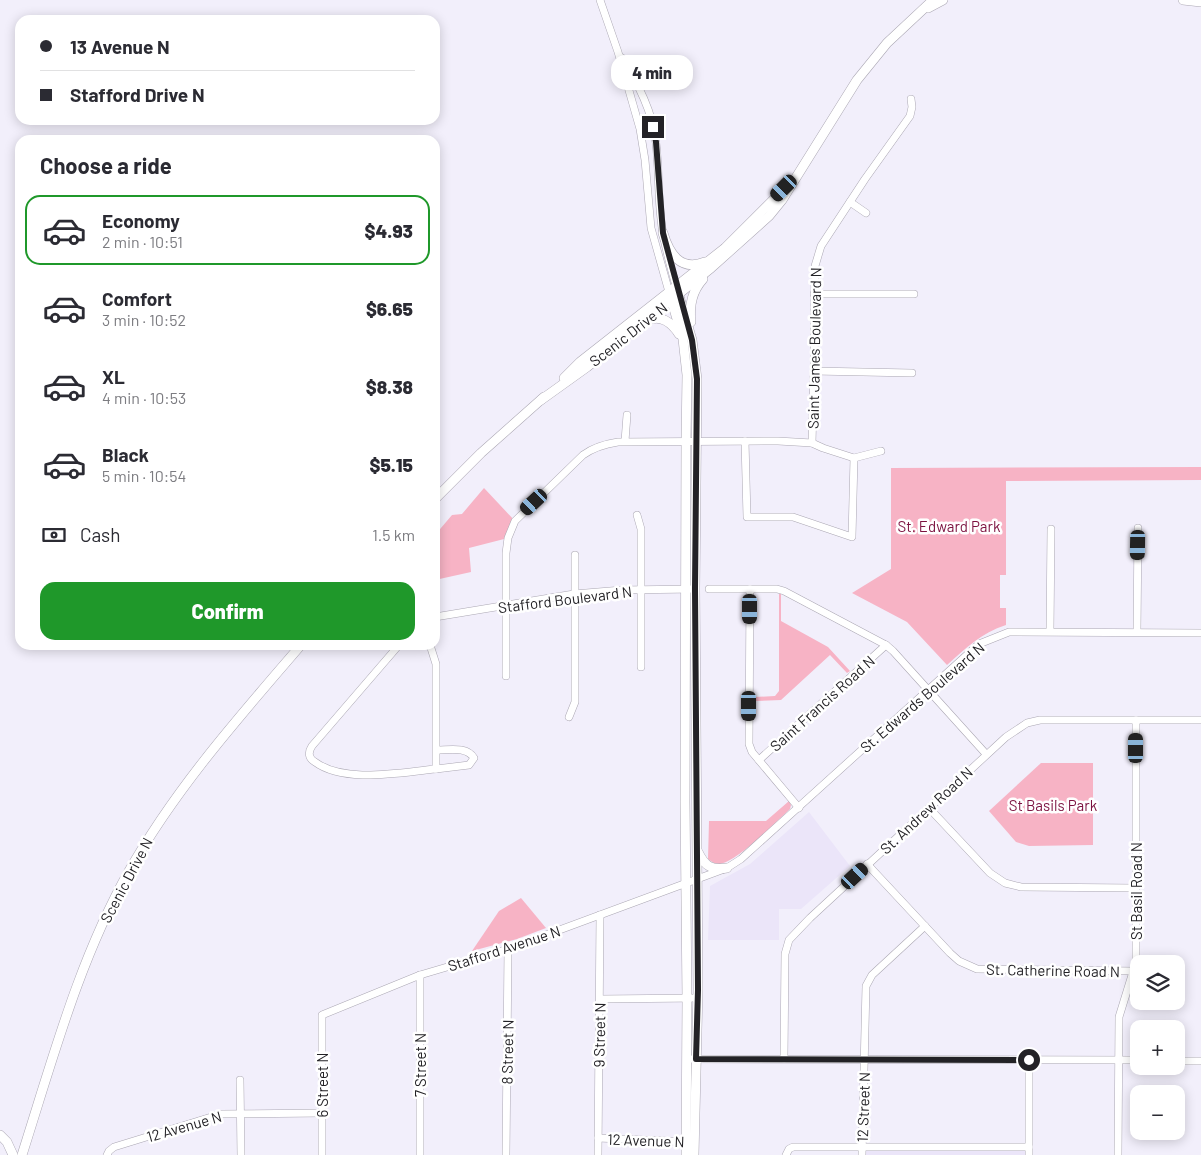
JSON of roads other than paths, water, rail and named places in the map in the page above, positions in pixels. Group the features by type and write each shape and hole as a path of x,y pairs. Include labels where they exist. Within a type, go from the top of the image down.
{"main road":[{"name":"Scenic Drive N","path":"440,493 580,362 674,293 768,216 782,200 857,80 875,56 900,29 933,0"},
{"name":"Scenic Drive N","path":"923,10 943,0"},
{"path":"1183,0 1200,2"},
{"path":"663,233 671,253 679,260 694,265 710,264"},
{"path":"691,1059 698,998 697,849 686,442 687,340 692,298 710,264"},
{"name":"Scenic Drive N","path":"541,400 640,325 674,293"},
{"path":"674,293 697,379 690,589 687,998 691,1059 690,1142 686,1155"},
{"path":"640,325 651,318 664,320 672,324 687,340"},
{"name":"Scenic Drive N","path":"22,1155 77,986 97,935 128,872 157,825 194,772 297,650"},
{"path":"697,849 705,865 711,868 727,868"},
{"path":"0,1135 8,1142 13,1155"},
{"path":"690,1142 694,1155"}],"street":[{"path":"600,0 618,52 642,138 651,228 674,293"},
{"path":"618,52 636,82 653,127 656,142 663,233 674,293"},
{"name":"Saint James Boulevard N","path":"812,443 814,294 817,256 821,246 865,179 910,116 911,99"},
{"path":"850,202 866,213"},
{"path":"814,294 914,294"},
{"path":"814,371 912,373"},
{"path":"625,442 626,415"},
{"path":"745,441 747,517 793,517 852,537 854,458 881,451"},
{"name":"Saint James Boulevard N","path":"506,676 507,546 510,530 515,521 583,455 601,445 625,442 745,441 812,443 854,458"},
{"path":"637,515 641,529 641,667"},
{"path":"1137,632 1138,528"},
{"path":"1050,631 1051,529"},
{"path":"569,717 575,702 575,555"},
{"name":"Stafford Boulevard N","path":"440,617 574,594 690,589"},
{"path":"709,589 778,589 886,646 929,690 986,754"},
{"path":"750,589 749,744 752,752 798,808"},
{"name":"St. Edwards Boulevard N","path":"687,883 727,868 741,858 979,644 995,636 1009,632 1050,631 1201,633"},
{"name":"Saint Francis Road N","path":"759,760 886,646"},
{"path":"395,650 312,746 309,752 310,757 314,762 327,770 358,775 465,766 470,765 474,758 472,754 465,750 437,750"},
{"path":"432,650 436,664 436,769"},
{"name":"St. Andrew Road N","path":"784,1059 784,966 790,940 810,918 986,754 1027,723 1040,720 1201,720"},
{"name":"St Basil Road N","path":"1136,720 1136,955"},
{"path":"929,808 990,873 1005,883 1022,887 1135,888"},
{"name":"St. Catherine Road N","path":"867,864 959,961 977,969 1130,971"},
{"name":"Stafford Avenue N","path":"322,1016 420,975 508,949 687,883"},
{"name":"9 Street N","path":"598,1155 600,916"},
{"name":"12 Street N","path":"862,1155 866,993 868,980 925,926"},
{"name":"8 Street N","path":"506,1155 508,949"},
{"name":"7 Street N","path":"420,975 420,1155"},
{"name":"St Basil Road N","path":"1118,1155 1119,1017 1130,981"},
{"path":"600,999 698,998"},
{"name":"6 Street N","path":"322,1016 322,1155"},
{"path":"691,1059 1130,1060"},
{"path":"787,1152 793,1147 1029,1151 1029,1060"},
{"path":"1185,1061 1201,1061"},
{"path":"240,1080 240,1155"},
{"name":"12 Avenue N","path":"108,1153 114,1147 211,1116 241,1113 322,1113"},
{"name":"12 Avenue N","path":"598,1138 690,1142"}],"park label":[{"name":"St. Edward Park","path":"949,526"},
{"name":"St Basils Park","path":"1053,805"}]}
